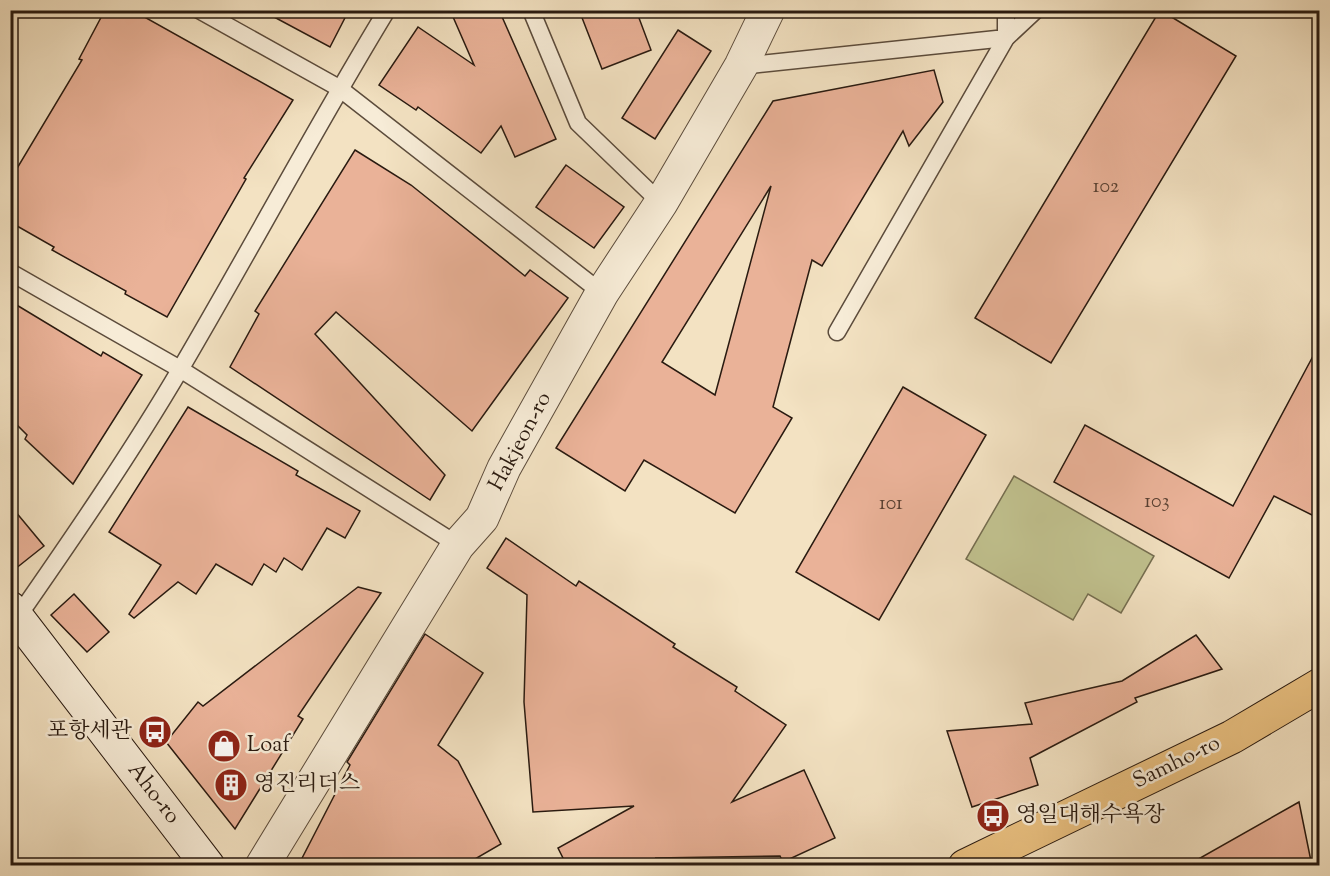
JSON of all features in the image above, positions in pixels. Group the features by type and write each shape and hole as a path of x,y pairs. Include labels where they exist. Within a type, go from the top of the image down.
{"main road":[{"name":"Samho-ro","path":"965,866 1232,737 1320,685"}],"street":[{"name":"Hakjeon-ro","path":"262,866 458,546 482,518 504,468 602,293 660,203 741,66 767,11"},
{"name":"Aho-ro","path":"14,613 208,866"}],"lane":[{"path":"199,10 339,88 602,293"},
{"path":"14,613 72,538 180,369 339,88 387,10"},
{"path":"531,10 578,123 660,203"},
{"path":"1006,10 1006,38"},
{"path":"837,332 1006,38 1036,10"},
{"path":"741,66 1006,38"},
{"path":"10,272 180,369 458,546"}],"green space":[{"path":"1014,476 1154,556 1121,613 1088,594 1073,620 966,559"}],"building":[{"path":"105,10 132,10 293,100 244,178 246,179 167,317 125,294 126,291 52,250 54,247 10,222 10,180 82,60 79,59"},
{"path":"261,10 349,10 330,47"},
{"path":"450,10 499,10 556,139 515,157 501,126 481,153 418,107 416,110 379,85 418,27 474,65"},
{"path":"579,10 636,10 651,50 602,69"},
{"path":"1160,10 1236,56 1051,363 975,318"},
{"path":"678,30 711,51 655,139 622,118"},
{"path":"934,70 943,102 909,146 903,131 822,266 812,260 773,407 792,418 735,513 644,460 625,491 556,448 773,101","holes":["771,186 715,395 662,362"]},
{"path":"355,150 411,185 525,276 530,270 568,298 472,431 336,312 315,334 445,475 430,500 230,367 259,314 255,311"},
{"path":"566,165 624,207 594,248 536,207"},
{"path":"10,301 101,356 103,352 142,375 73,484 25,439 27,435 10,418"},
{"path":"1320,343 1320,519 1274,496 1229,578 1054,482 1085,425 1233,506"},
{"path":"903,387 986,435 879,620 796,572"},
{"path":"188,407 298,471 296,475 360,511 345,538 327,528 302,570 284,558 276,572 264,564 252,585 216,564 196,594 178,582 134,618 129,614 161,565 109,532"},
{"path":"10,505 44,546 10,573"},
{"path":"506,538 576,586 579,581 675,644 673,647 737,687 735,691 786,725 732,802 804,770 835,838 783,862 780,856 656,858 660,866 567,866 558,848 634,806 533,812 524,702 527,595 487,568"},
{"name":"영진리더스","path":"358,587 381,593 298,716 303,719 235,829 166,742 198,702 203,706"},
{"path":"74,594 109,632 87,652 51,615"},
{"path":"425,634 483,673 438,745 458,761 501,844 463,866 298,866 350,765 347,762"},
{"path":"1196,635 1222,669 1135,698 1137,702 1030,758 1038,785 972,807 947,731 1032,724 1025,703 1122,681"},
{"path":"1299,802 1312,866 1186,866"}],"place":[{"name":"포항세관","path":"155,732"},
{"name":"Loaf","path":"224,746"},
{"name":"영진리더스","path":"231,785"},
{"name":"영일대해수욕장","path":"993,816"}]}
